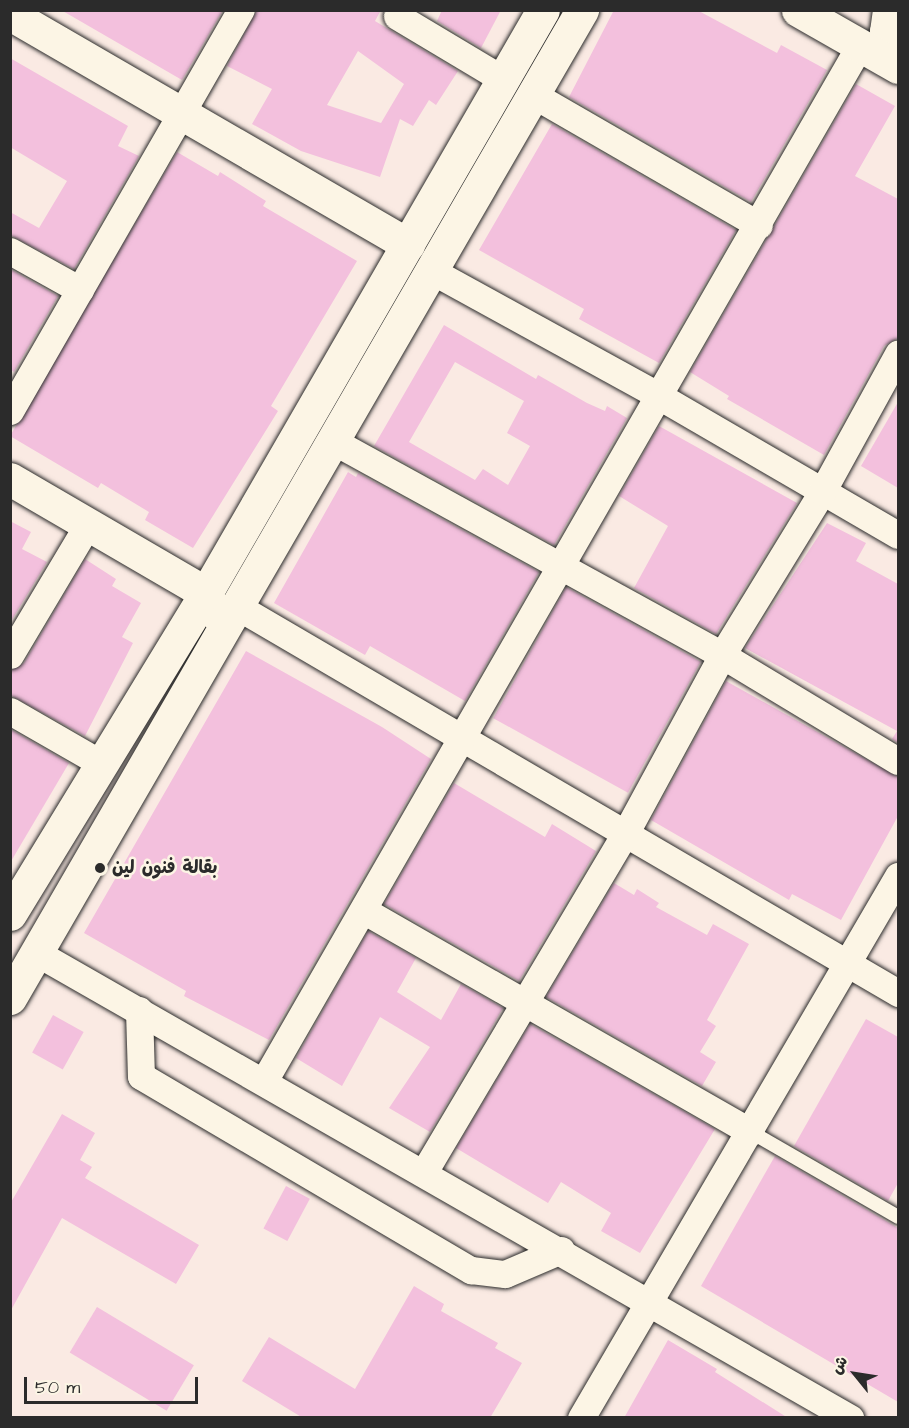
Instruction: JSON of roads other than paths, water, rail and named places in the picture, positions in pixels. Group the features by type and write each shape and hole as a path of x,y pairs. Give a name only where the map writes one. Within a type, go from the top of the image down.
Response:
{"street":[{"path":"10,411 241,10"},
{"path":"10,998 432,271 518,87 543,10"},
{"path":"10,914 206,593 408,245 518,87 582,10"},
{"path":"798,10 893,64"},
{"path":"886,10 884,31 893,64"},
{"path":"397,16 759,225"},
{"path":"15,18 408,245"},
{"path":"264,1081 759,225 860,45"},
{"path":"10,251 80,290"},
{"path":"432,271 659,396 898,535"},
{"path":"424,1172 625,834 722,655 822,492 898,354"},
{"path":"333,441 722,655 898,761"},
{"path":"10,479 206,593 217,620 200,672"},
{"path":"10,655 88,524"},
{"path":"238,607 898,993"},
{"path":"10,711 102,765"},
{"path":"581,1418 751,1132 898,876"},
{"path":"363,909 751,1132"},
{"path":"37,953 650,1300 850,1418"},
{"path":"139,1010 141,1076 471,1270 505,1274 561,1250"}],"lane":[{"path":"751,1132 898,1217"}],"place":[{"name":"بقالة فنون لين","path":"100,868"}]}
